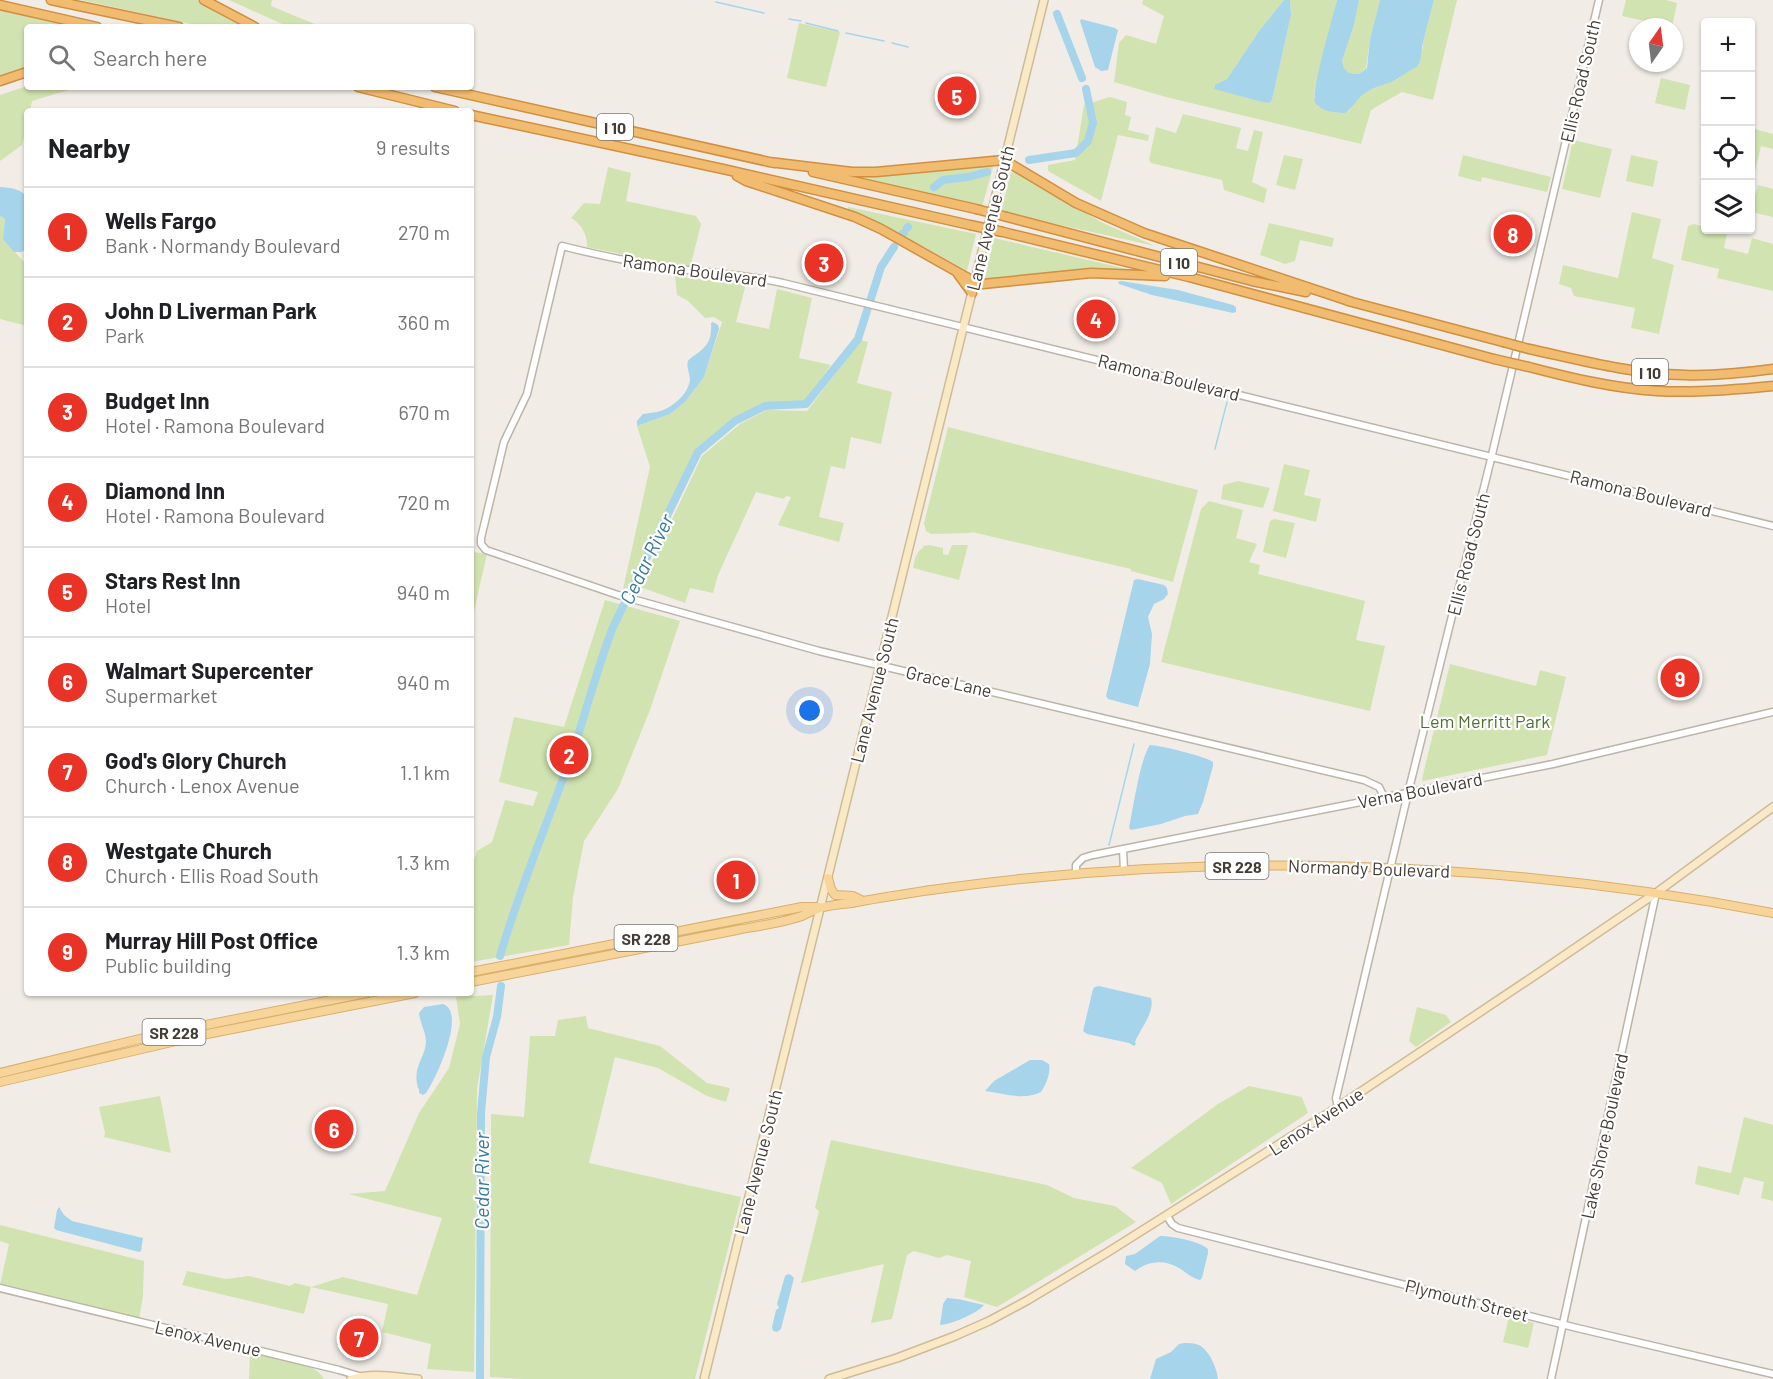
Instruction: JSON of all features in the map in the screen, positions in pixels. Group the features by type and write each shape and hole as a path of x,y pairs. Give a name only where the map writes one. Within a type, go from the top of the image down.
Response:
{"highway":[{"path":"51,0 165,24"},
{"path":"204,0 249,24"},
{"path":"0,5 84,24"},
{"path":"0,81 24,73"},
{"path":"370,90 443,108"},
{"name":"I 10","path":"448,90 976,209 1252,281 1352,302 1529,349 1614,367 1684,375 1773,369"},
{"name":"I 10","path":"474,116 1003,232 1189,277 1585,381 1656,391 1706,391 1773,386"},
{"path":"769,162 852,172 876,172 1004,160 1076,203 1135,229 1352,302"},
{"path":"723,169 746,181 855,217 881,229 975,282 988,284 1107,272 1189,277"},
{"path":"956,271 972,293"}],"main road":[{"name":"Lane Avenue South","path":"704,1379 1044,0"},
{"name":"Lenox Avenue","path":"829,1379 897,1358 989,1321 1108,1252 1338,1107 1656,893 1773,807"},
{"name":"Normandy Boulevard","path":"474,981 756,926 800,916 821,908 862,901 1001,881 1175,868 1271,866 1391,868 1485,873 1656,893 1773,913"},
{"path":"828,878 835,895 853,897 862,901"},
{"name":"Normandy Boulevard","path":"474,971 802,907 821,908"},
{"path":"532,970 537,964 565,957 568,953"},
{"name":"SR 228","path":"0,1073 154,1035 351,996"},
{"name":"SR 228","path":"0,1082 202,1035 401,996"},
{"name":"Lenox Avenue","path":"355,1378 418,1379"}],"street":[{"name":"Ellis Road South","path":"1338,1107 1336,1098 1599,0"},
{"name":"Ramona Boulevard","path":"481,544 504,442 522,407 531,379 562,246 639,263 761,278 1773,526"},
{"name":"Grace Lane","path":"481,544 490,552 618,595 880,666 1364,780 1379,787 1384,797"},
{"name":"Verna Boulevard","path":"1076,874 1076,865 1083,858 1093,855 1572,759 1773,711"},
{"path":"1123,849 1124,871"},
{"name":"Lake Shore Boulevard","path":"1551,1379 1656,893"},
{"name":"Plymouth Street","path":"1167,1216 1178,1228 1773,1374"},
{"name":"Lenox Avenue","path":"0,1288 339,1370 355,1378"}],"green space":[{"path":"81,0 198,0 242,24 191,24"},
{"path":"229,0 272,0 271,6 315,24 282,24"},
{"path":"1143,0 1284,0 1259,31 1227,79 1214,87 1258,101 1272,100 1291,15 1290,0 1337,0 1314,97 1318,107 1339,113 1349,111 1357,99 1367,91 1398,79 1407,71 1423,48 1434,0 1457,0 1433,100 1402,92 1371,110 1361,144 1166,97 1114,82 1119,43 1126,35 1156,44 1164,16 1142,4"},
{"path":"1359,0 1380,0 1370,39 1366,68 1359,74 1349,73 1342,61 1354,25"},
{"path":"1626,0 1666,0 1677,3 1674,18 1622,16"},
{"path":"0,10 61,24 24,24 24,69 0,78"},
{"path":"799,23 840,32 826,87 787,78"},
{"path":"1661,78 1690,85 1685,110 1655,103"},
{"path":"24,87 24,90 68,90 32,101 31,108 24,108 22,145 0,161 0,95"},
{"path":"1110,97 1127,102 1125,115 1131,117 1128,130 1149,135 1148,141 1118,135 1101,201 1048,171 1048,165 1075,160 1084,105"},
{"path":"1183,114 1241,128 1236,148 1248,151 1254,130 1263,132 1252,182 1267,189 1264,203 1224,190 1222,180 1151,163 1149,160 1156,127 1176,133"},
{"path":"1755,129 1773,134 1773,149 1761,146 1755,172"},
{"path":"1573,140 1612,149 1600,198 1562,189"},
{"path":"1284,155 1303,159 1295,190 1276,185"},
{"path":"1463,155 1551,177 1547,192 1482,177 1481,182 1458,176"},
{"path":"1631,155 1658,161 1653,187 1626,181"},
{"path":"986,165 993,167 982,207 844,174"},
{"path":"608,167 631,173 626,201 696,216 701,224 690,268 587,247 583,230 571,218 584,203 600,204"},
{"path":"1011,172 1103,223 1155,246 1001,212"},
{"path":"1758,185 1773,189 1773,217 1755,213"},
{"path":"848,207 976,234 967,271 923,246 907,242 848,211"},
{"path":"1632,212 1661,219 1652,258 1674,265 1659,334 1631,328 1635,308 1574,296 1571,288 1559,284 1563,265 1618,278"},
{"path":"0,216 5,219 3,239 24,262 24,325 0,319"},
{"path":"1269,223 1334,238 1332,247 1300,240 1295,261 1285,264 1260,255"},
{"path":"1694,224 1701,226 1701,234 1727,234 1724,248 1748,254 1752,238 1773,244 1773,291 1717,278 1719,269 1681,260 1688,226"},
{"path":"994,238 1135,272 991,280 985,278"},
{"path":"675,276 746,284 736,322 769,329 777,289 812,298 799,358 831,365 805,401 764,403 734,419 695,451 629,587 623,589 650,467 637,426 670,414 685,402 704,377 722,322 714,317 705,318 688,301 677,295"},
{"path":"861,340 868,342 857,383 892,392 881,444 851,437 845,469 831,466 819,517 844,523 839,542 778,525 791,497 786,496 784,499 756,492 718,575 713,593 690,588 685,603 640,587 702,456 740,424 767,410 807,411"},
{"path":"948,427 1198,490 1173,582 1131,571 1131,569 972,532 931,534 926,531 924,523"},
{"path":"1284,464 1310,470 1304,495 1321,499 1316,522 1273,511"},
{"path":"1238,481 1270,488 1263,508 1221,499 1223,485"},
{"path":"1209,501 1243,510 1236,538 1257,544 1249,562 1260,565 1258,574 1365,601 1356,640 1385,646 1370,711 1161,662 1201,509"},
{"path":"1274,519 1295,523 1286,558 1263,552 1270,521"},
{"path":"952,545 968,545 959,580 913,568 918,552 923,546 943,548 943,554 948,555"},
{"path":"474,552 487,554 474,611"},
{"path":"605,600 680,621 650,710 618,789 584,841 573,897 569,945 474,961 474,860 477,851 492,842 505,800 533,806 538,792 499,782 514,717 564,727"},
{"name":"Lem Merritt Park","path":"1450,664 1536,686 1540,670 1566,677 1547,755 1423,781"},
{"path":"493,995 477,1089 474,1372 427,1369 431,1344 382,1332 388,1304 311,1287 343,1277 417,1295 442,1218 348,1194 385,1191 419,1113 449,1068 460,1024 456,997"},
{"path":"1417,1007 1446,1015 1451,1022 1416,1047 1409,1041"},
{"path":"586,1016 588,1028 660,1046 707,1083 730,1088 726,1102 707,1096 658,1068 615,1057 589,1163 741,1197 695,1379 490,1377 491,1114 524,1117 530,1036 555,1036 558,1020"},
{"path":"1249,1086 1302,1097 1308,1113 1171,1204 1162,1183 1131,1168 1218,1104"},
{"path":"160,1096 171,1153 104,1137 99,1107"},
{"path":"1744,1117 1773,1125 1773,1201 1761,1198 1764,1182 1744,1177 1739,1195 1695,1184 1698,1166 1731,1173"},
{"path":"831,1140 1047,1185 1074,1198 1115,1206 1136,1222 997,1307 964,1297 971,1261 947,1255 939,1258 914,1251 907,1255 892,1319 871,1323 884,1264 801,1283 819,1211 815,1208"},
{"path":"0,1225 144,1261 143,1296 139,1319 0,1285 9,1244 0,1241"},
{"path":"187,1271 226,1279 249,1276 290,1286 295,1283 311,1287 304,1314 182,1285"},
{"path":"1509,1316 1534,1323 1528,1348 1503,1342"},
{"path":"250,1352 302,1363 311,1367 324,1379 249,1379"}],"water":[{"path":"1284,0 1290,0 1291,15 1272,100 1269,103 1258,101 1214,89 1215,85 1227,79 1259,31"},
{"path":"1337,0 1359,0 1354,25 1342,61 1349,73 1359,74 1367,68 1370,39 1380,0 1434,0 1417,67 1365,93 1345,113 1320,108 1315,102 1319,69"},
{"path":"1081,19 1118,30 1108,70 1101,71 1095,67"},
{"path":"0,187 19,190 24,194 24,251 22,252 14,252 3,239 5,219 0,216"},
{"path":"1118,282 1178,290 1233,305 1236,307 1236,312 1152,295 1119,284"},
{"path":"713,322 718,325 719,329 704,377 685,402 670,414 637,426 637,421 643,414 657,412 673,405 686,391 690,380 688,361 706,345"},
{"path":"1134,580 1164,585 1168,594 1154,604 1148,617 1152,634 1150,664 1138,707 1108,699 1106,696"},
{"path":"1150,745 1202,757 1213,762 1213,766 1198,814 1131,830 1129,828 1137,785"},
{"path":"1099,986 1151,998 1149,1015 1134,1046 1083,1031 1093,989"},
{"path":"443,1004 450,1010 451,1032 442,1061 423,1095 419,1093 417,1074 426,1042 419,1013 424,1007"},
{"path":"1030,1060 1042,1060 1049,1064 1048,1079 1041,1092 1027,1096 1013,1096 985,1091 994,1081"},
{"path":"59,1207 72,1221 143,1238 141,1251 56,1230 54,1228"},
{"path":"1160,1236 1185,1240 1208,1249 1200,1280 1168,1263 1151,1263 1135,1271 1125,1264 1126,1256 1135,1254"},
{"path":"788,1274 794,1278 781,1329 777,1332 773,1331 772,1327 776,1310 779,1308 777,1304 785,1276"},
{"path":"947,1298 984,1305 964,1318 940,1325 943,1304"},
{"path":"1184,1343 1193,1343 1203,1347 1214,1365 1218,1379 1150,1379 1156,1359"}],"waterway":[{"path":"716,2 764,13"},
{"name":"Cedar River","path":"1057,14 1082,78"},
{"path":"789,19 801,21"},
{"path":"806,23 838,31"},
{"path":"846,33 884,41"},
{"path":"892,43 908,47"},
{"name":"Cedar River","path":"1029,160 1076,153 1088,141 1093,123 1086,89"},
{"name":"Cedar River","path":"934,187 943,180 987,172"},
{"name":"Cedar River","path":"500,956 524,883 569,762 613,627 698,452 735,421 765,406 806,404 858,339 881,267 894,247"},
{"path":"1215,449 1227,402"},
{"path":"1109,845 1134,744"},
{"name":"Cedar River","path":"480,1379 481,1113 486,1057 497,1017 501,986"}],"place":[{"name":"Stars Rest Inn","path":"957,96"},
{"name":"Westgate Church","path":"1513,234"},
{"name":"Budget Inn","path":"824,263"},
{"name":"Diamond Inn","path":"1096,319"},
{"name":"Murray Hill Post Office","path":"1680,678"},
{"name":"John D Liverman Park","path":"569,755"},
{"name":"Wells Fargo","path":"736,880"},
{"name":"Walmart Supercenter","path":"334,1129"},
{"name":"God's Glory Church","path":"359,1338"}]}
